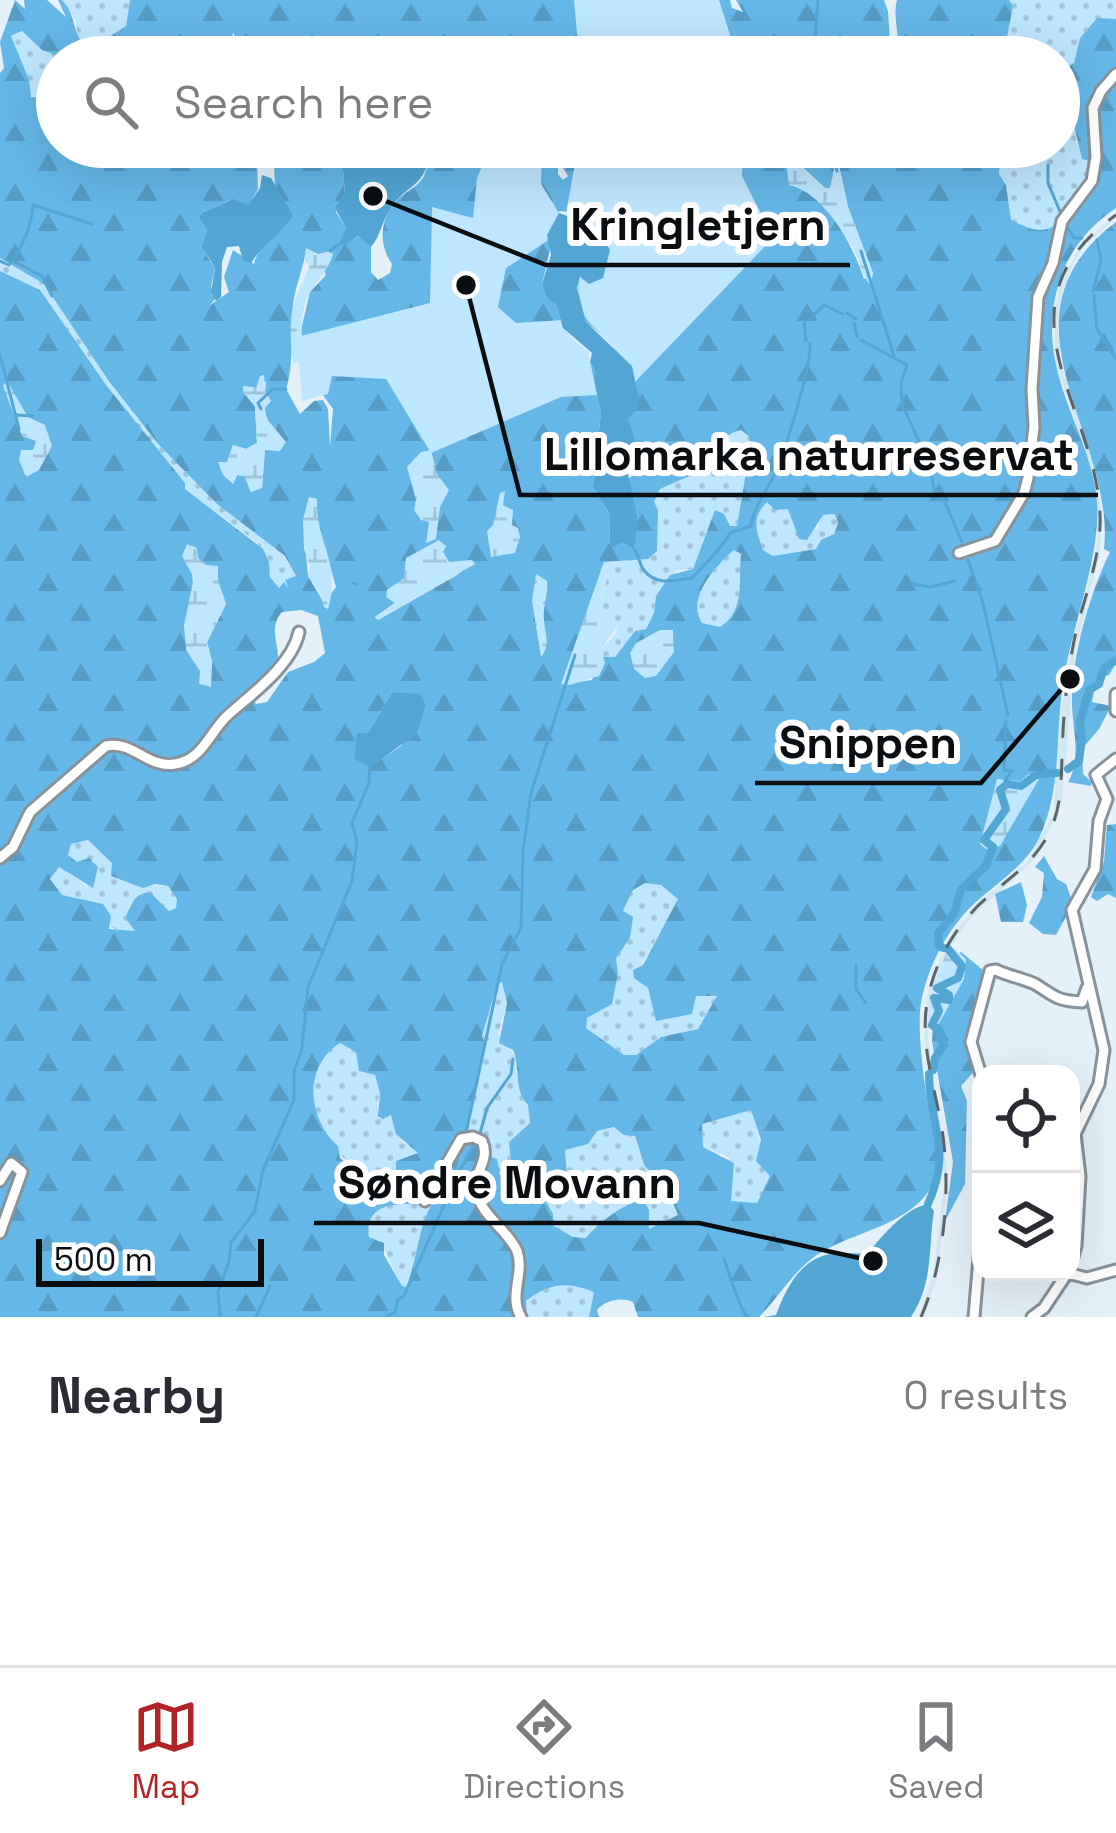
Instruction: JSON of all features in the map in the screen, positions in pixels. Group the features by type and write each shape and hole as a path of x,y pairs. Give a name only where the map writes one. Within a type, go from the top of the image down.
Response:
{"street":[{"path":"959,553 995,542 1026,488 1034,427 1031,394 1038,297 1053,263 1062,221 1093,181 1094,108 1116,74"},
{"path":"0,858 13,847 30,812 106,746 124,746 167,765 186,762 197,754 223,721 262,687 292,650 299,632"},
{"path":"1116,694 1116,711"},
{"path":"1080,1190 1076,1134 1098,1088 1104,1042 1072,910 1098,859 1099,820 1107,799 1096,776 1116,759"},
{"path":"978,1065 971,1042 990,971 1033,983 1048,997 1079,1003 1086,998 1089,977"},
{"path":"425,1201 461,1139 473,1136 482,1141 486,1154 477,1181 478,1195 490,1220 519,1256 514,1302 521,1317"},
{"path":"0,1181 11,1163 22,1172 0,1233"},
{"path":"1080,1276 1116,1270"},
{"path":"974,1317 977,1281"},
{"path":"1033,1317 1061,1281"},
{"path":"1049,1301 1054,1317"}],"shaded area":[{"path":"343,168 425,168 396,201 371,247 358,236 344,246 339,244 346,228 335,208 345,193"},
{"path":"262,175 271,178 293,215 251,263 243,261 239,246 227,247 221,297 216,301 211,292 215,268 202,247 207,230 199,218 233,199 248,205 260,188"},
{"path":"1116,212 1116,218 1086,244 1072,266 1057,323 1061,363 1095,469 1103,521 1099,557 1075,651 1062,803 1037,857 967,922 934,985 928,1038 948,1178 937,1277 924,1317 918,1317 933,1276 945,1178 924,1038 926,1000 934,971 956,930 979,902 1027,862 1054,813 1067,668 1099,521 1092,471 1056,364 1054,313 1060,284 1077,251"},
{"path":"559,213 570,217 578,241 585,239 586,229 597,230 610,250 603,278 589,284 580,276 577,288 586,322 632,366 639,400 628,418 640,457 628,474 638,520 634,549 623,542 610,544 609,513 593,487 601,412 592,353 563,328 556,304 548,299 542,284 551,255 547,235"},
{"path":"392,692 420,694 426,705 417,733 370,768 354,758 357,733 368,733"},
{"path":"928,1204 934,1211 929,1264 911,1317 764,1317 776,1315 790,1284 805,1266 825,1255 868,1253 902,1217"}],"green space":[{"path":"15,0 25,9 24,0 47,0 66,17 58,0 62,0 79,36 36,36 36,44 22,31 11,36 31,97 36,97 36,168 257,168 258,189 248,206 230,200 199,218 207,230 206,254 215,268 211,286 215,299 210,305 229,292 224,277 233,250 254,264 292,215 275,190 274,168 343,168 345,193 336,212 346,228 344,240 359,236 371,247 371,272 378,280 390,273 392,264 384,246 386,218 422,179 426,168 558,168 563,180 568,176 563,168 796,168 789,185 826,209 853,251 864,279 873,273 848,207 840,168 999,168 1011,220 1040,230 1067,215 1093,162 1082,159 1080,151 1080,38 1097,18 1116,19 1116,208 1073,252 1058,286 1052,320 1060,382 1090,465 1097,524 1063,684 1047,818 1028,855 957,922 924,989 922,1066 940,1155 935,1181 924,1197 896,1219 814,1257 759,1317 638,1317 633,1302 618,1300 597,1310 599,1317 589,1317 594,1292 566,1285 542,1290 526,1301 527,1317 0,1317 0,271 40,290 185,489 263,549 270,577 279,588 284,582 289,589 285,580 296,576 285,556 217,504 159,445 108,380 44,284 0,258 0,73 4,68 0,42","holes":["559,211 570,212 578,241 585,239 590,284 587,278 578,277 579,301 586,322 615,346 630,430 640,453 636,473 628,479 638,520 635,534 623,542 610,544 609,513 593,487 601,412 596,371 563,328 556,304 542,284","306,249 318,254 326,275 310,292 300,334 307,373 333,409 330,447 328,409 323,400 314,401 300,414 286,389 293,305","266,381 265,392 271,401 264,408 280,451 265,449 262,487 251,492 245,476 237,475 233,484 223,464 233,445 246,449 257,443 255,406 243,392 244,386 256,388","741,430 751,443 737,526 730,526 724,514 715,510 693,569 670,575 656,596 646,629 635,631 615,657 601,657 592,680 562,684 604,562 648,559 657,551 654,502 660,489 703,470 726,437","309,498 317,499 316,517 336,587 324,603 308,576 303,521","767,502 775,510 788,509 799,539 807,540 823,515 835,514 838,523 834,534 821,540 816,549 773,556 763,550 757,530","734,550 741,554 734,612 720,627 702,623 700,593","443,552 449,562 469,563 457,575 378,620 375,617 396,602 404,578","198,558 218,581 226,604 207,642 212,662 210,687 186,638 193,579 189,564","301,610 318,616 325,653 288,672 267,702 256,704 250,695 278,660 275,636 282,612","392,692 419,695 426,705 420,722 401,746 370,767 368,733","88,840 112,863 111,876 143,888 168,886 177,899 176,908 169,911 150,892 144,893 134,900 125,918 135,931 109,929 111,916 103,904 62,895 50,879 59,867 93,888 98,867 89,858 77,862 68,855 71,844","645,883 661,885 678,899 643,965 633,970 634,978 648,988 656,1021 692,1014 696,996 717,996 698,1029 661,1037 636,1055 624,1055 586,1028 587,1018 612,1004 616,958 630,938 633,917 623,911 633,890","502,982 507,1003 499,1043 513,1050 530,1123 509,1142 512,1172 508,1178 500,1175 490,1143 467,1133 485,1043 482,1036 497,984","340,1043 356,1052 359,1071 375,1075 380,1093 378,1116 391,1115 396,1134 418,1153 396,1161 396,1170 388,1177 351,1167 340,1158 338,1146 320,1122 315,1079 328,1053","751,1110 761,1140 756,1161 770,1176 757,1203 731,1201 734,1163 703,1147 702,1124","614,1127 635,1136 644,1165 668,1191 678,1215 649,1229 649,1210 643,1199 612,1215 586,1238 573,1237 554,1226 545,1200 565,1193 568,1187 565,1150 588,1144 597,1131","428,1199 431,1206 406,1287 384,1255 384,1243 369,1237 369,1226 384,1207 422,1205"]},
{"path":"62,0 130,0 126,26 110,36 78,36 75,19"},
{"path":"130,0 730,0 732,8 743,12 736,0 884,0 890,36 235,36 233,32 233,36 110,36 126,26"},
{"path":"574,0 719,0 730,36 577,36"},
{"path":"897,0 1009,0 1013,6 1007,36 897,36"},
{"path":"1009,0 1116,0 1116,19 1096,19 1080,38 1007,36 1013,6"},
{"path":"22,31 36,40 36,97 29,94 10,37"},
{"path":"1080,148 1093,162 1068,215 1040,230 1011,220 1006,185 999,168 1080,168"},
{"path":"481,168 541,168 541,184 559,213 547,241 506,268 498,307 516,323 563,320 567,334 588,351 597,395 561,397 431,453 386,379 332,376 328,394 302,401 297,337 430,303 432,207 473,218"},
{"path":"574,168 743,168 742,176 773,238 634,383 617,351 581,308 578,276 590,284 596,232 587,229 579,240 566,213"},
{"path":"787,168 802,168 825,188 830,188 834,170 840,168 848,207 873,274 870,285 834,219 808,194 789,185"},
{"path":"803,168 834,168 830,188"},
{"path":"1116,222 1116,663 1109,675 1097,678 1092,702 1111,706 1082,749 1083,774 1091,786 1068,782 1076,752 1073,681 1084,623 1110,552 1104,549 1103,506 1066,379 1059,338 1062,298 1079,259"},
{"path":"306,248 333,255 305,304 305,362 293,363 292,316 310,265 305,262"},
{"path":"0,258 44,284 108,380 159,445 217,504 285,556 296,576 287,580 289,590 284,582 279,588 275,583 255,541 184,489 49,309 40,290 0,271"},
{"path":"264,375 271,401 265,408 266,418 286,442 280,451 265,450 262,488 251,492 244,476 237,475 233,484 218,462 227,462 233,445 246,449 257,444 255,406 243,386 256,388"},
{"path":"7,381 28,417 45,425 52,446 39,470 26,477 19,460 21,450 33,450 36,441 22,436 3,386"},
{"path":"741,430 751,443 737,526 730,526 715,510 693,569 677,570 656,596 646,629 635,631 615,657 601,657 601,649 616,634 618,624 599,614 607,576 604,562 648,559 654,502 660,489 703,470 722,441"},
{"path":"431,450 437,474 449,490 440,507 436,539 426,543 429,522 414,510 407,467 421,452"},
{"path":"505,491 503,505 513,510 512,525 520,537 515,553 491,557 487,531 493,525 500,493"},
{"path":"309,497 317,499 330,565 328,609 308,576 303,520"},
{"path":"767,501 788,509 798,527 817,529 822,515 835,514 834,534 821,540 816,549 773,556 763,550 757,530 758,513"},
{"path":"439,540 446,546 443,552 448,562 472,560 475,564 378,620 375,617 395,603 386,597 387,590 404,578 406,558"},
{"path":"187,544 197,548 198,558 206,565 218,566 226,604 207,642 211,687 199,684 200,671 186,650 184,625 194,578 182,556"},
{"path":"734,550 741,554 734,612 720,627 702,624 700,594"},
{"path":"604,562 608,566 599,613 619,624 601,649 605,663 599,676 561,684"},
{"path":"536,574 547,581 547,641 541,657 532,601"},
{"path":"660,630 673,630 674,652 656,676 645,678 634,669 630,653 636,643"},
{"path":"1029,774 1039,779 1000,846 986,849 980,844 997,779 1020,781"},
{"path":"1116,824 1116,898 1108,894 1097,901 1091,897 1104,861 1107,825"},
{"path":"88,840 112,863 112,876 139,885 168,886 177,899 176,908 169,911 155,896 131,902 125,918 135,931 125,931 107,926 69,896 62,896 50,879 59,866 88,887 77,862 68,855 71,843"},
{"path":"1044,856 1057,879 1066,884 1073,904 1056,935 1043,934 1029,923 1042,897 1044,873 1035,867"},
{"path":"1021,882 1027,905 1023,922 1001,922 995,894"},
{"path":"645,883 661,885 679,899 634,978 648,988 656,1020 696,996 718,995 698,1029 661,1037 636,1055 624,1055 585,1028 618,973 616,958 630,938 623,912 633,890"},
{"path":"950,945 966,959 964,979 938,1025 928,1022 933,986"},
{"path":"961,952 983,970 973,1028 978,1065 972,1065 972,1074 961,1086 967,1101 965,1184 945,1221 953,1162 932,1041 950,960"},
{"path":"502,982 507,1003 498,1034 518,1060 518,1084 530,1124 509,1142 512,1173 508,1178 496,1168 490,1143 467,1133 482,1036 497,983"},
{"path":"340,1043 356,1052 359,1071 375,1075 380,1093 377,1105 391,1115 403,1143 412,1145 421,1157 388,1177 366,1173 347,1161 320,1123 315,1079 323,1059"},
{"path":"751,1110 770,1176 757,1203 731,1201 729,1157 703,1147 702,1124"},
{"path":"614,1127 634,1136 644,1165 668,1191 679,1215 649,1230 607,1224 586,1238 573,1237 554,1226 545,1199 568,1188 565,1149"},
{"path":"428,1199 432,1206 410,1277 402,1287 380,1240 369,1238 369,1226 386,1206"},
{"path":"547,1284 573,1284 594,1292 589,1317 527,1317 526,1302"}],"waterway":[{"path":"815,36 818,0"},
{"path":"1048,168 1048,183 1061,214"},
{"path":"0,261 9,265 18,251 33,205 92,224"},
{"path":"1065,223 1074,238 1082,238"},
{"path":"1093,291 1101,260 1097,240"},
{"path":"330,251 339,244"},
{"path":"861,251 894,356"},
{"path":"15,262 42,276 52,296"},
{"path":"1094,295 1097,329 1116,359"},
{"path":"808,320 824,305 843,314"},
{"path":"847,313 856,319"},
{"path":"804,321 806,341"},
{"path":"854,323 857,337"},
{"path":"861,340 907,365 901,383 902,404 930,466 934,490 945,502 962,542"},
{"path":"634,549 648,575 666,581 692,578 730,533 751,526 791,429 810,343"},
{"path":"0,355 19,429"},
{"path":"261,409 258,403 273,389 286,389"},
{"path":"17,415 33,416"},
{"path":"968,560 983,603 1008,715"},
{"path":"910,583 930,587 955,581"},
{"path":"466,1133 502,964 521,928 523,852 531,793 575,655"},
{"path":"1068,769 1079,761 1080,721 1089,690 1116,660"},
{"path":"1006,721 1004,770 1012,771 1007,784"},
{"path":"220,1317 218,1292 231,1242 255,1211 263,1170 294,1100 308,987 352,881 357,842 352,823 369,783 370,768"},
{"path":"944,948 939,946 938,933 954,914 961,890 986,866 993,847 984,840 1006,809 1000,790 1007,784 1021,786 1036,775 1057,773"},
{"path":"944,999 949,1000 949,995 937,988 958,978 962,966 948,949"},
{"path":"856,965 856,989 866,1003"},
{"path":"933,1070 944,1045 932,1025 939,1011 934,998 944,999"},
{"path":"479,1137 487,1108 511,1074 513,1059"},
{"path":"928,1204 939,1168 929,1074"},
{"path":"451,1187 475,1143"},
{"path":"386,1317 404,1296 449,1194 460,1147"},
{"path":"724,1258 747,1317"},
{"path":"256,1317 270,1286"}],"railway":[{"path":"921,1317 936,1273 946,1200 942,1129 927,1051 927,1003 941,957 957,930 1035,854 1058,808 1070,663 1100,525 1096,484 1060,364 1054,325 1058,287 1078,251 1116,215"}],"place":[{"name":"Kringletjern","path":"373,196"},
{"name":"Lillomarka naturreservat","path":"466,285"},
{"name":"Snippen","path":"1070,679"},
{"name":"Søndre Movann","path":"873,1261"}]}
